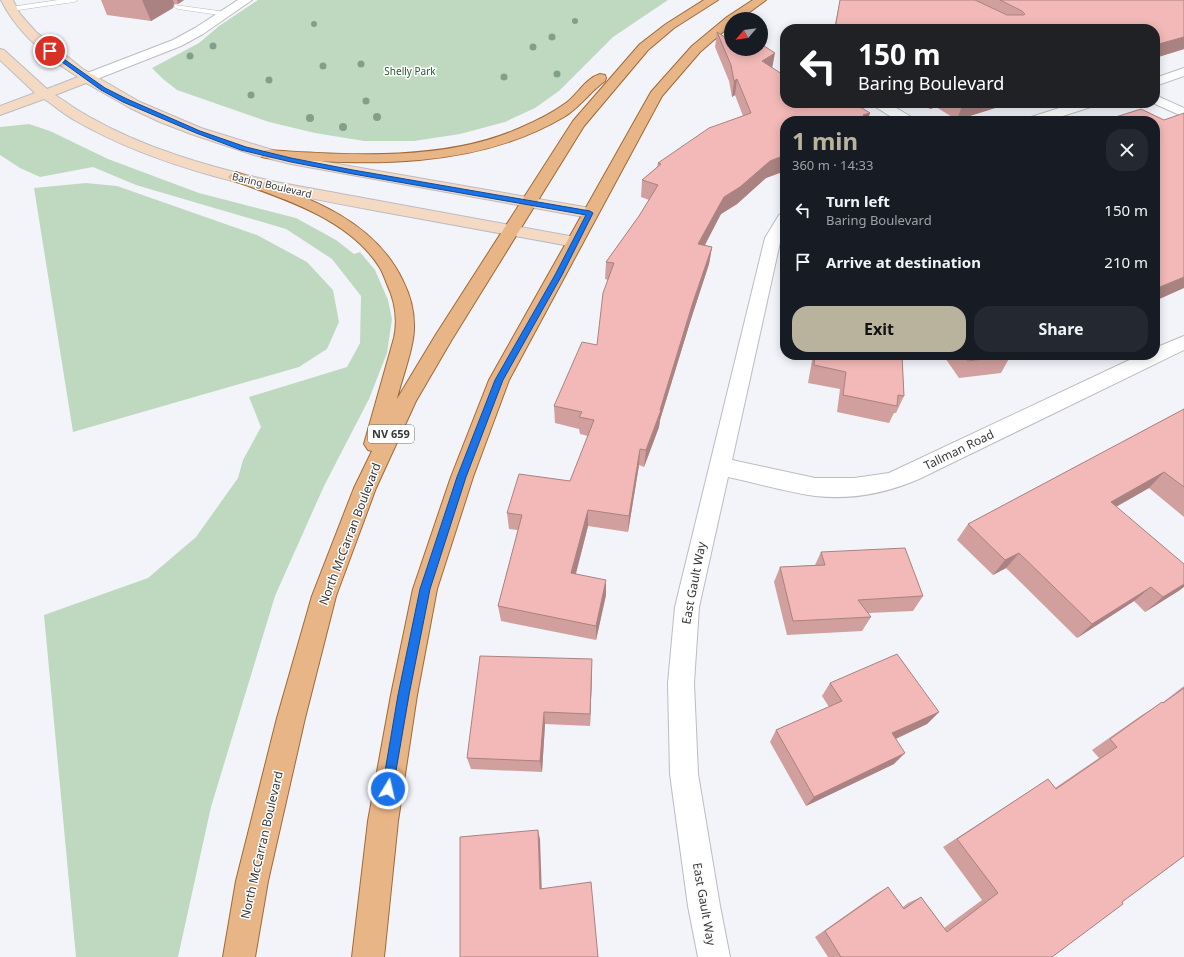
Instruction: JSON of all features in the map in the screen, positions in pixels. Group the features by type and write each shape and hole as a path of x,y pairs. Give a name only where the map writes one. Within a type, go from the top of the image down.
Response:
{"main road":[{"name":"North McCarran Boulevard","path":"239,957 252,881 291,718 324,596 365,488 406,400 578,124 644,47 670,26 712,0"},
{"path":"742,12 760,0"},
{"path":"9,5 39,42 103,89 157,115 244,148 353,172 590,213"},
{"path":"368,957 383,821 404,695 425,589 462,477 499,380 656,95 696,49 724,25"},
{"path":"267,154 328,158 410,156 463,149 501,140 530,129 558,114 576,102 597,80 644,47"},
{"name":"Baring Boulevard","path":"0,53 43,94 99,128 132,144 170,159 295,191 575,242"},
{"path":"0,111 87,78"},
{"path":"236,177 280,193 329,214 369,244 387,264 395,279 401,298 405,331 380,424 365,488"}],"street":[{"path":"87,78 177,43 226,14 246,0"},
{"path":"1160,80 1184,72"},
{"path":"1160,101 1184,113"},
{"path":"887,108 900,116"},
{"path":"1049,116 1073,108"},
{"name":"East Gault Way","path":"714,957 704,906 684,774 681,683 687,608 773,238 780,226"},
{"name":"Tallman Road","path":"1160,353 1184,342"},
{"name":"Tallman Road","path":"719,466 815,486 854,487 892,481 1146,360"}],"lane":[{"path":"9,5 74,0"},
{"path":"178,7 226,14"}],"green space":[{"name":"Shelly Park","path":"258,0 668,0 613,37 559,91 535,108 505,122 460,134 414,141 364,141 315,133 269,122 177,90 152,68 199,43 219,26"},
{"path":"29,124 50,131 108,159 199,193 296,218 336,240 354,254 360,252 375,270 388,300 392,319 387,353 369,399 324,486 275,596 211,807 178,957 76,957 44,615 148,578 196,537 238,478 243,460 261,427 249,397 347,367 360,343 361,296 332,259 286,229 136,185 93,167 40,177 20,168 0,155 0,127"},
{"path":"86,183 117,186 257,235 307,262 333,290 339,322 327,349 299,367 73,432 34,188"}],"building":[{"path":"840,0 975,0 1007,15 1023,15 1025,14 1022,11 1000,0 1184,0 1184,37 1160,44 1160,24 836,24"},
{"path":"717,32 724,36 724,48"},
{"path":"768,48 775,53 762,61 780,73 780,108 862,108 870,113 863,115 864,116 780,116 780,157 770,161 740,187 724,197 698,244 712,247 693,302 661,410 646,450 640,449 629,516 588,510 571,573 606,580 596,626 498,606 522,515 507,513 519,474 570,481 594,420 579,417 582,412 554,406 582,342 597,345 603,293 614,263 606,262 639,216 658,185 642,180 661,164 658,163 709,128 751,113 737,79 734,81 731,65 727,56 768,56"},
{"path":"1141,109 1156,116 1119,116"},
{"path":"1184,113 1184,277 1160,287 1160,118 1164,120"},
{"path":"814,360 902,360 904,396 898,395 897,406 843,395 846,372 814,365"},
{"path":"1184,409 1184,487 1164,472 1111,502 1184,564 1184,584 1163,597 1151,587 1092,624 1019,553 1005,560 968,524"},
{"path":"905,548 923,596 858,600 871,617 793,621 780,567 825,565 821,552"},
{"path":"897,654 939,712 892,733 905,753 814,797 776,730 842,701 830,683"},
{"path":"480,656 592,659 590,714 544,712 540,761 467,758"},
{"path":"1184,688 1184,856 1122,902 1123,904 1052,957 841,957 825,931 888,887 904,909 921,897 947,932 998,893 957,839 1048,779 1056,789 1117,747 1110,739"},
{"path":"538,830 540,889 591,882 598,957 460,957 460,837"}],"route":[{"path":"50,51 103,89 125,100 198,132 244,148 291,160 353,172 590,213 558,275 499,380 462,477 425,589 404,695 388,789"}]}
